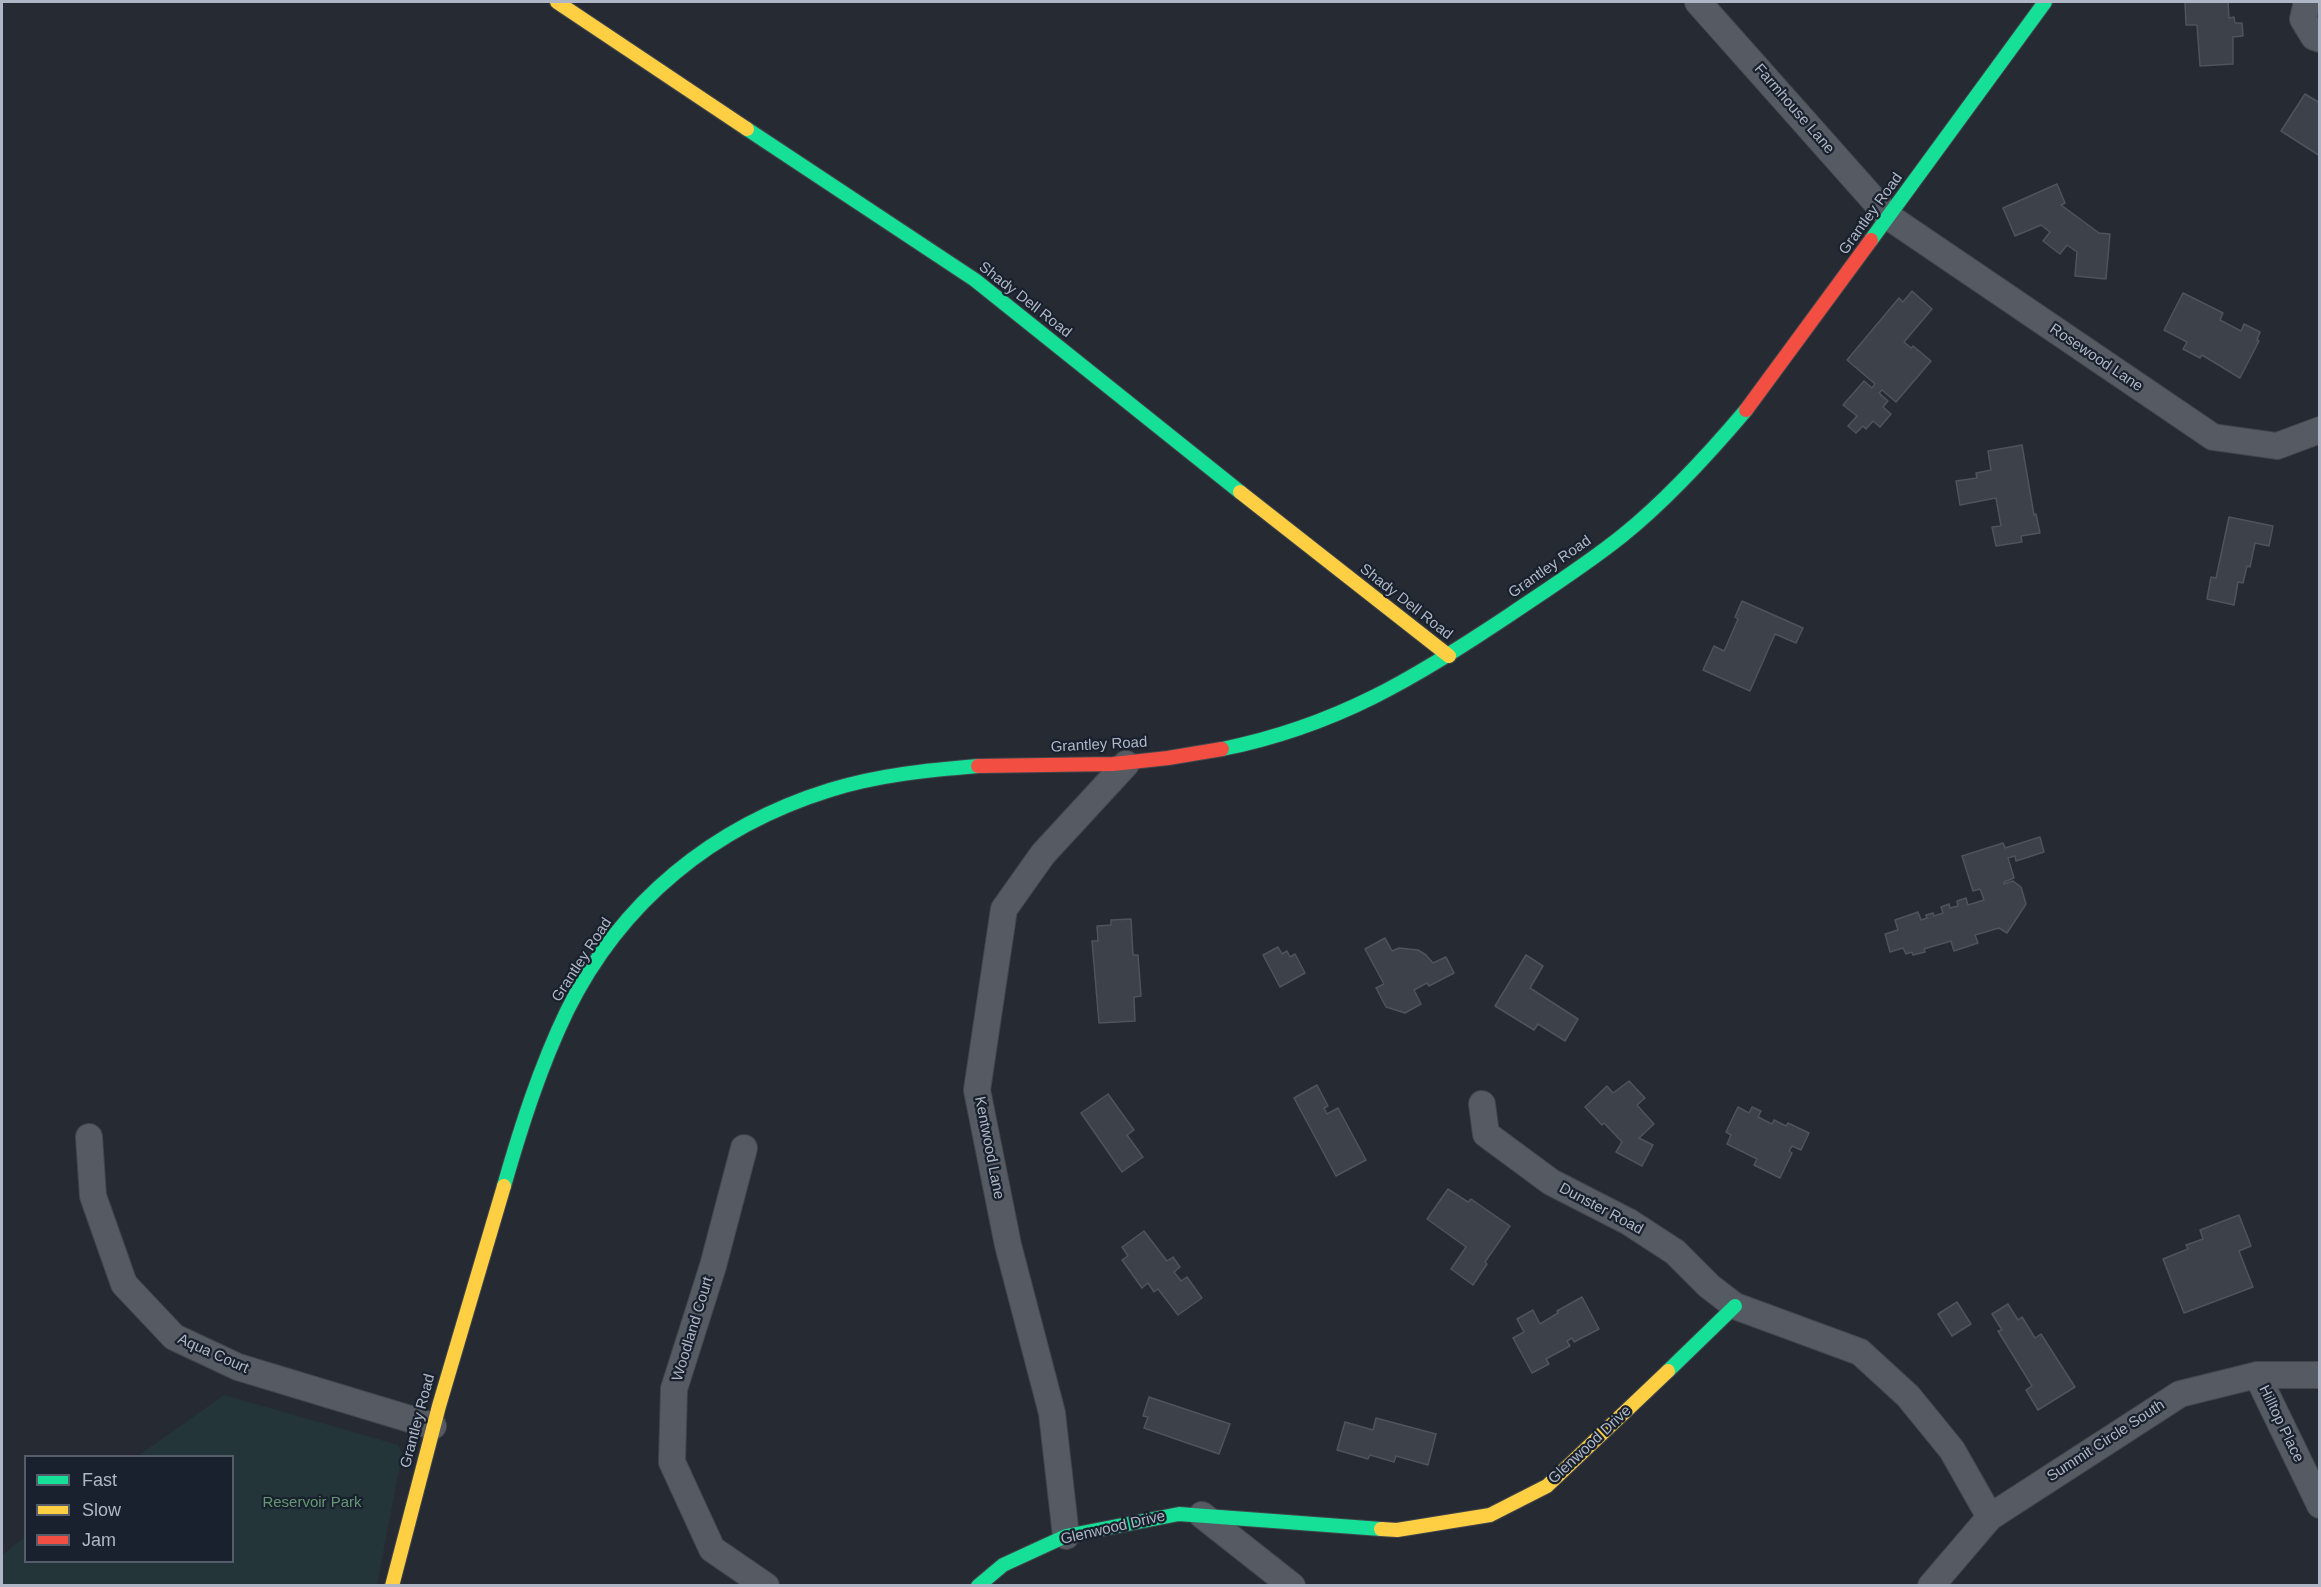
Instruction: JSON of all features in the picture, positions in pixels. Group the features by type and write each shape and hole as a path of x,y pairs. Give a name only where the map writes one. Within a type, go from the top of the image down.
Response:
{"street":[{"name":"Shady Dell Road","path":"557,2 975,280 1292,534 1449,656"},
{"name":"Farmhouse Lane","path":"1698,2 1889,217"},
{"name":"Grantley Road","path":"392,1586 433,1426 526,1113 548,1051 571,1004 609,943 656,890 680,868 723,837 762,814 796,799 846,785 908,773 997,765 1126,764 1234,746 1290,733 1356,708 1412,679 1449,656 1584,564 1636,525 1716,448 1755,399 2045,2"},
{"path":"2307,2 2303,19 2314,37 2319,39"},
{"name":"Rosewood Lane","path":"1889,217 2212,437 2277,446 2319,430"},
{"name":"Kentwood Lane","path":"1066,1536 1052,1413 1008,1245 977,1090 1004,909 1043,854 1126,764"},
{"name":"Dunster Road","path":"1482,1104 1486,1134 1551,1182 1629,1222 1675,1252 1709,1286 1736,1306"},
{"name":"Aqua Court","path":"88,1137 93,1196 124,1284 174,1337 238,1367 433,1426"},
{"name":"Woodland Court","path":"744,1148 713,1266 674,1389 672,1462 712,1549 766,1586"},
{"path":"1736,1306 1860,1352 1908,1396 1952,1450 1990,1517"},
{"name":"Glenwood Drive","path":"978,1586 1003,1565 1066,1536 1179,1514 1397,1530 1490,1515 1547,1486 1736,1306"},
{"name":"Summit Circle South","path":"1931,1586 1990,1517 2180,1394 2257,1376 2319,1375"},
{"name":"Hilltop Place","path":"2257,1376 2319,1505"},
{"path":"1202,1515 1292,1586"}],"green space":[{"name":"Reservoir Park","path":"224,1395 398,1445 402,1454 377,1585 2,1585 2,1555 24,1538 24,1563 234,1563 234,1455 139,1455"}],"building":[{"path":"2185,2 2228,2 2229,18 2234,17 2235,23 2242,23 2243,36 2233,37 2233,64 2200,66 2197,25 2186,25"},
{"path":"2305,94 2320,103 2320,156 2281,131"},
{"path":"2057,184 2065,203 2061,205 2099,233 2110,234 2106,279 2075,276 2077,252 2067,245 2060,254 2043,241 2050,232 2041,225 2015,236 2003,208"},
{"path":"1912,291 1932,309 1904,342 1911,348 1913,346 1931,361 1896,402 1882,390 1879,393 1888,401 1883,407 1891,414 1880,427 1873,421 1866,429 1863,426 1856,433 1848,426 1857,416 1843,405 1864,381 1872,388 1875,384 1847,360 1899,298 1903,302"},
{"path":"2183,293 2223,313 2220,320 2241,331 2244,324 2260,332 2257,340 2259,341 2240,378 2202,355 2200,358 2183,349 2187,342 2164,330"},
{"path":"2022,445 2034,515 2036,514 2040,533 2021,536 2022,542 1996,546 1992,527 2001,526 1996,498 1960,505 1956,481 1977,478 1976,473 1991,470 1988,451"},
{"path":"2229,517 2273,526 2269,546 2255,543 2250,567 2247,566 2243,583 2238,582 2234,605 2207,599 2211,577 2216,578"},
{"path":"1742,601 1803,628 1796,643 1775,634 1750,691 1703,670 1714,646 1724,651 1738,619 1735,617"},
{"path":"2040,837 2044,852 2016,861 2015,856 2008,858 2014,878 2004,884 2013,881 2021,887 2026,904 2007,933 1999,928 1975,935 1978,943 1954,951 1951,941 1924,949 1925,952 1913,955 1912,952 1906,954 1903,948 1890,952 1885,934 1898,930 1895,920 1918,912 1921,920 1927,918 1926,915 1933,913 1934,916 1943,913 1941,907 1949,904 1950,908 1958,906 1957,901 1966,898 1968,905 1984,900 1980,889 1973,891 1962,856 2003,843 2005,848"},
{"path":"1131,919 1133,955 1138,955 1141,996 1134,997 1135,1021 1099,1023 1092,941 1098,941 1097,926 1111,925 1111,920"},
{"path":"1385,938 1392,951 1399,948 1418,950 1433,963 1446,957 1454,973 1429,986 1427,983 1414,990 1421,1004 1405,1013 1386,1007 1376,988 1384,984 1365,949"},
{"path":"1278,947 1282,954 1287,951 1290,957 1295,954 1305,973 1280,987 1263,955"},
{"path":"1526,955 1543,966 1530,988 1578,1019 1565,1041 1538,1024 1534,1030 1495,1006"},
{"path":"1629,1081 1645,1098 1637,1105 1654,1124 1639,1138 1653,1145 1642,1166 1616,1152 1622,1142 1585,1107 1607,1086 1613,1093"},
{"path":"1317,1085 1328,1106 1324,1108 1327,1114 1338,1108 1366,1160 1336,1176 1294,1098"},
{"path":"1108,1094 1134,1130 1127,1135 1143,1157 1122,1172 1081,1113"},
{"path":"1738,1107 1749,1113 1752,1107 1761,1111 1758,1117 1772,1124 1774,1120 1786,1126 1788,1123 1809,1133 1801,1150 1792,1146 1789,1151 1792,1153 1780,1178 1754,1165 1757,1159 1727,1144 1731,1135 1726,1132"},
{"path":"1448,1189 1468,1202 1471,1199 1510,1226 1485,1262 1487,1264 1473,1285 1451,1269 1466,1247 1427,1219"},
{"path":"2239,1215 2251,1246 2239,1251 2253,1287 2184,1313 2163,1259 2188,1249 2186,1245 2203,1239 2200,1230"},
{"path":"1144,1231 1167,1261 1173,1257 1180,1267 1174,1272 1181,1281 1187,1277 1202,1298 1178,1315 1158,1289 1154,1292 1148,1283 1142,1288 1122,1260 1128,1256 1122,1247"},
{"path":"1582,1297 1599,1329 1574,1342 1572,1338 1567,1341 1570,1346 1546,1359 1549,1364 1532,1373 1513,1338 1524,1332 1517,1319 1533,1310 1540,1324"},
{"path":"1957,1302 1971,1324 1952,1336 1938,1314"},
{"path":"2008,1304 2018,1320 2022,1317 2035,1338 2041,1334 2075,1387 2038,1410 2026,1390 2032,1386 1998,1331 2002,1330 1992,1314"},
{"path":"1149,1397 1230,1424 1219,1454 1144,1428 1148,1417 1143,1416"},
{"path":"1376,1418 1436,1434 1428,1465 1396,1456 1394,1462 1370,1455 1368,1459 1337,1450 1345,1422 1373,1430"}],"traffic: fast":[{"path":"1871,240 2045,2"},
{"path":"747,129 975,280 1240,492"},
{"path":"1222,749 1263,739 1339,713 1374,697 1442,659 1581,566 1639,522 1687,476 1746,410"},
{"path":"504,1186 532,1097 567,1011 589,971 615,935 643,902 675,873 710,847 748,824 788,805 830,790 885,777 978,766"},
{"path":"1668,1371 1735,1306"},
{"path":"978,1586 1003,1565 1066,1536 1179,1514 1381,1529"}],"traffic: slow":[{"path":"557,2 747,129"},
{"path":"1240,492 1449,656"},
{"path":"392,1586 439,1406 504,1186"},
{"path":"1381,1529 1397,1530 1490,1515 1547,1486 1668,1371"}],"traffic: jam":[{"path":"1746,410 1871,240"},
{"path":"978,766 1113,764 1222,749"}]}
